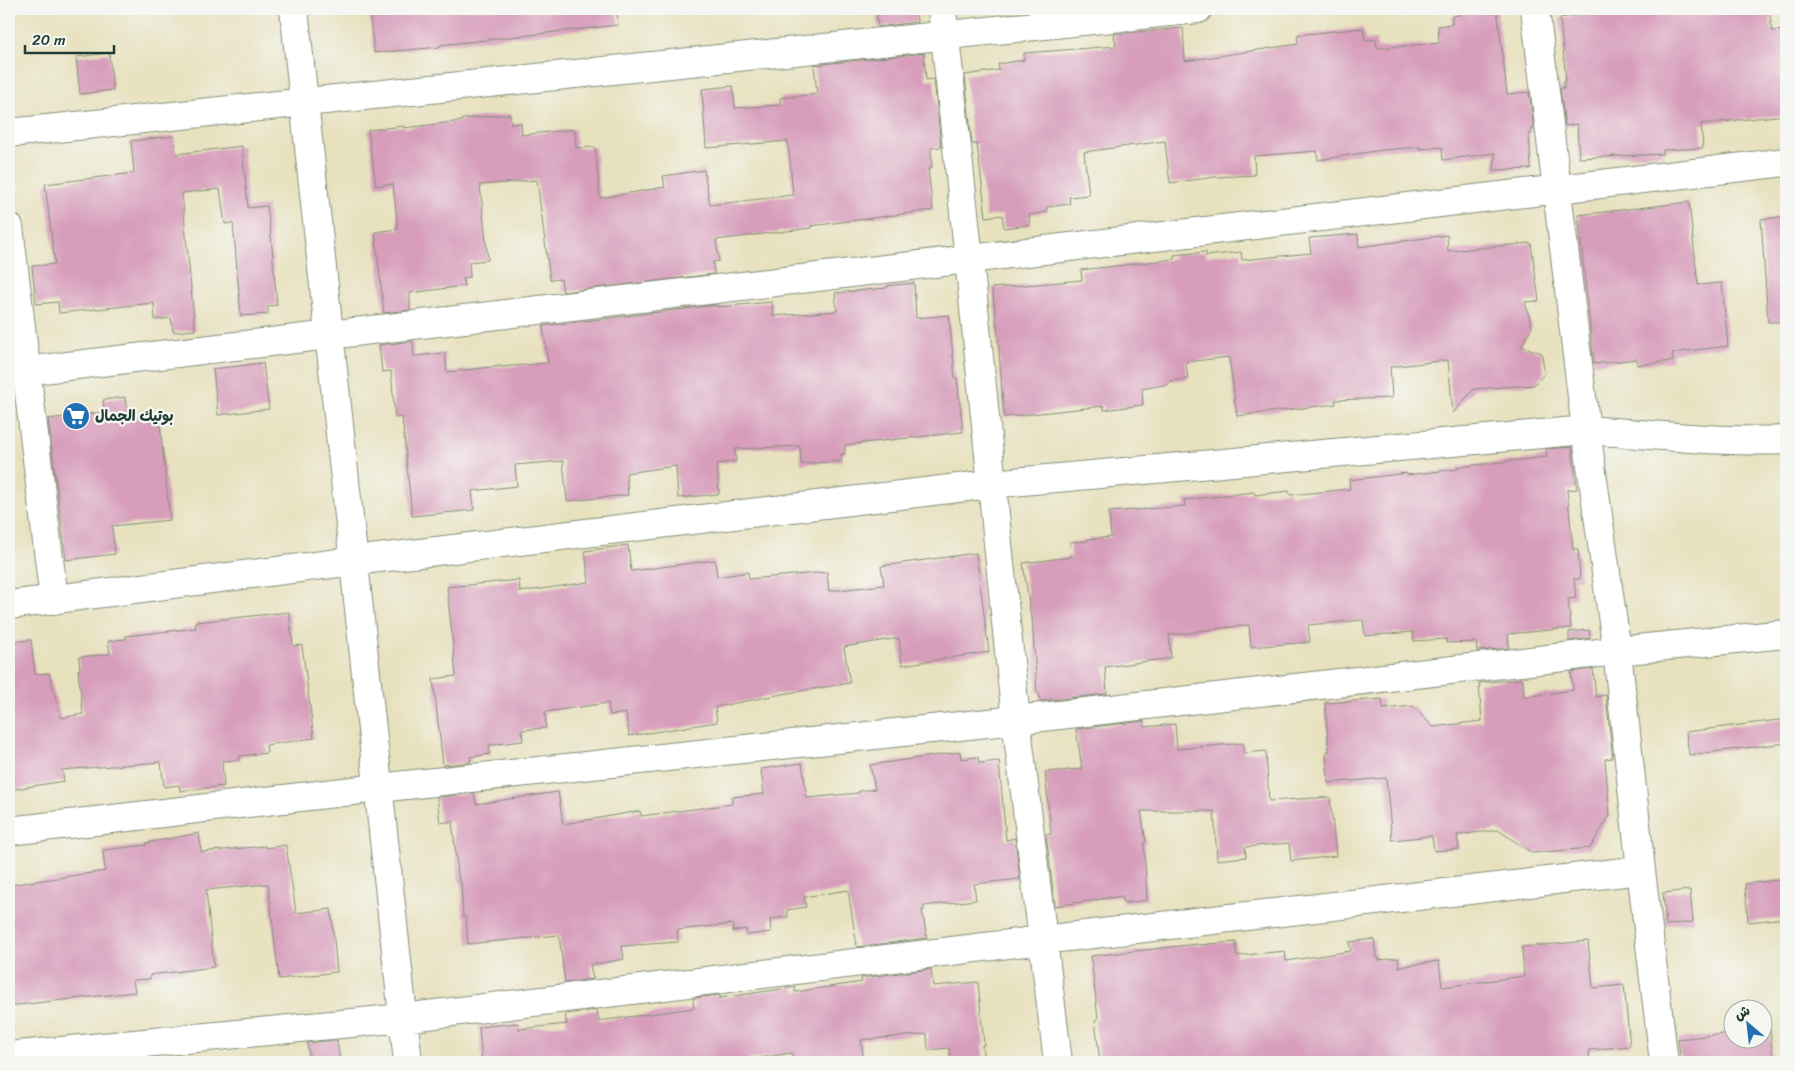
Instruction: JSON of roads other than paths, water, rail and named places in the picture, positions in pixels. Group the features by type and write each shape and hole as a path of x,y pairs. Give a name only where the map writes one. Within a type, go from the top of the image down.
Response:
{"street":[{"path":"294,9 408,1062"},
{"path":"9,133 304,105 943,22 1198,9"},
{"path":"1535,9 1586,430 1617,651 1640,870 1664,1062"},
{"path":"943,22 970,259 1016,720 1058,1062"},
{"path":"18,372 1786,162"},
{"path":"9,227 18,372 54,600"},
{"path":"9,605 991,484 1586,430 1681,438 1786,440"},
{"path":"9,831 378,788 1016,720 1617,651 1786,634"},
{"path":"9,1056 403,1018 1042,940 1640,870"}],"place":[{"name":"بوتيك الجمال","path":"76,416"}]}
